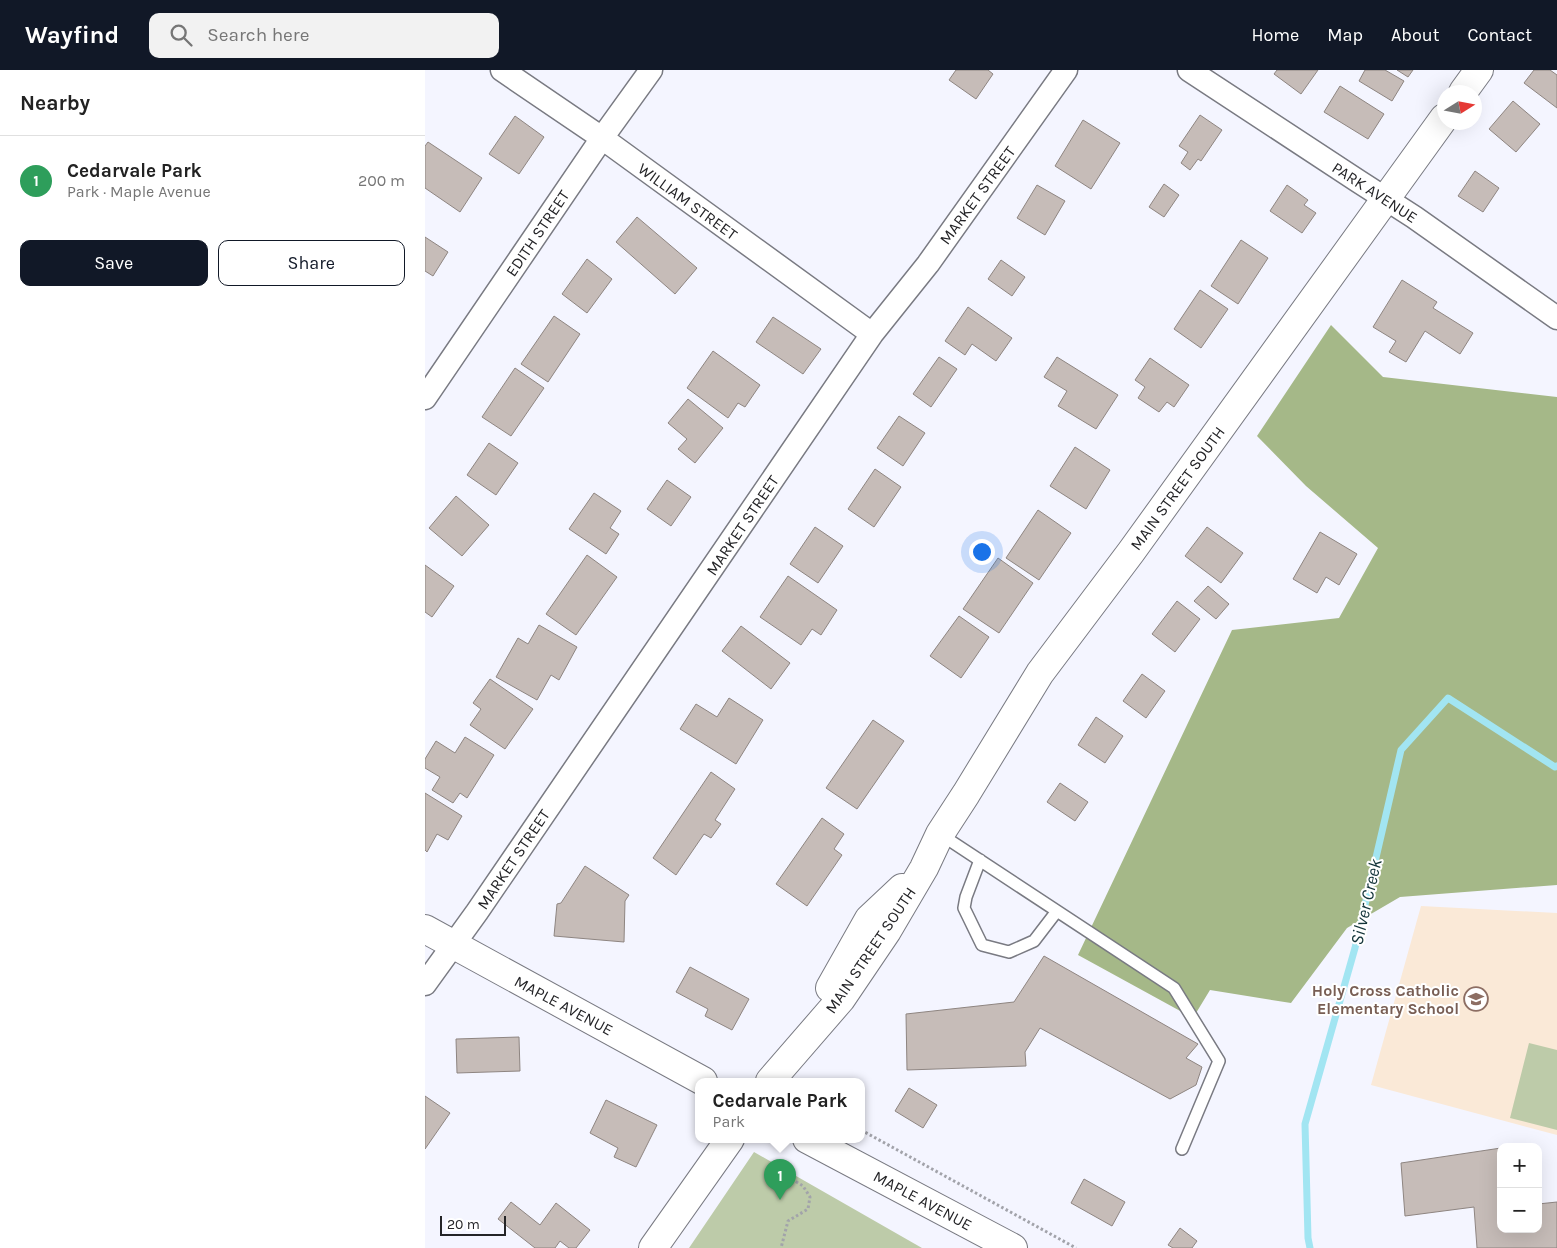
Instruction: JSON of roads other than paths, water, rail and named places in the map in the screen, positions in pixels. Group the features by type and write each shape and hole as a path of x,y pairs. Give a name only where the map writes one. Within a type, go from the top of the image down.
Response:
{"main road":[{"path":"1468,85 1479,70"},
{"name":"MAIN STREET SOUTH","path":"774,1078 814,1031 826,996 869,919 924,868 940,834 1040,673 1437,129"},
{"name":"MAPLE AVENUE","path":"425,930 697,1078"},
{"path":"653,1248 727,1143"},
{"name":"MAPLE AVENUE","path":"815,1143 1013,1248"}],"street":[{"name":"WILLIAM STREET","path":"502,70 602,138 872,334"},
{"name":"EDITH STREET","path":"425,398 602,138 651,70"},
{"name":"MARKET STREET","path":"425,984 453,946 872,334 928,264 1066,70"},
{"name":"PARK AVENUE","path":"1189,70 1414,217 1557,318"}],"lane":[{"path":"940,834 1174,988 1219,1061 1182,1149"},
{"path":"980,860 966,897 964,908 982,945 1009,952 1035,941 1057,911"}],"waterway":[{"name":"Silver Creek","path":"1310,1248 1308,1238 1305,1124 1355,948 1401,750 1448,698 1555,767 1557,766"}],"place":[{"name":"Holy Cross Catholic Elementary School","path":"1476,999"},
{"name":"Cedarvale Park","path":"780,1200"}]}
